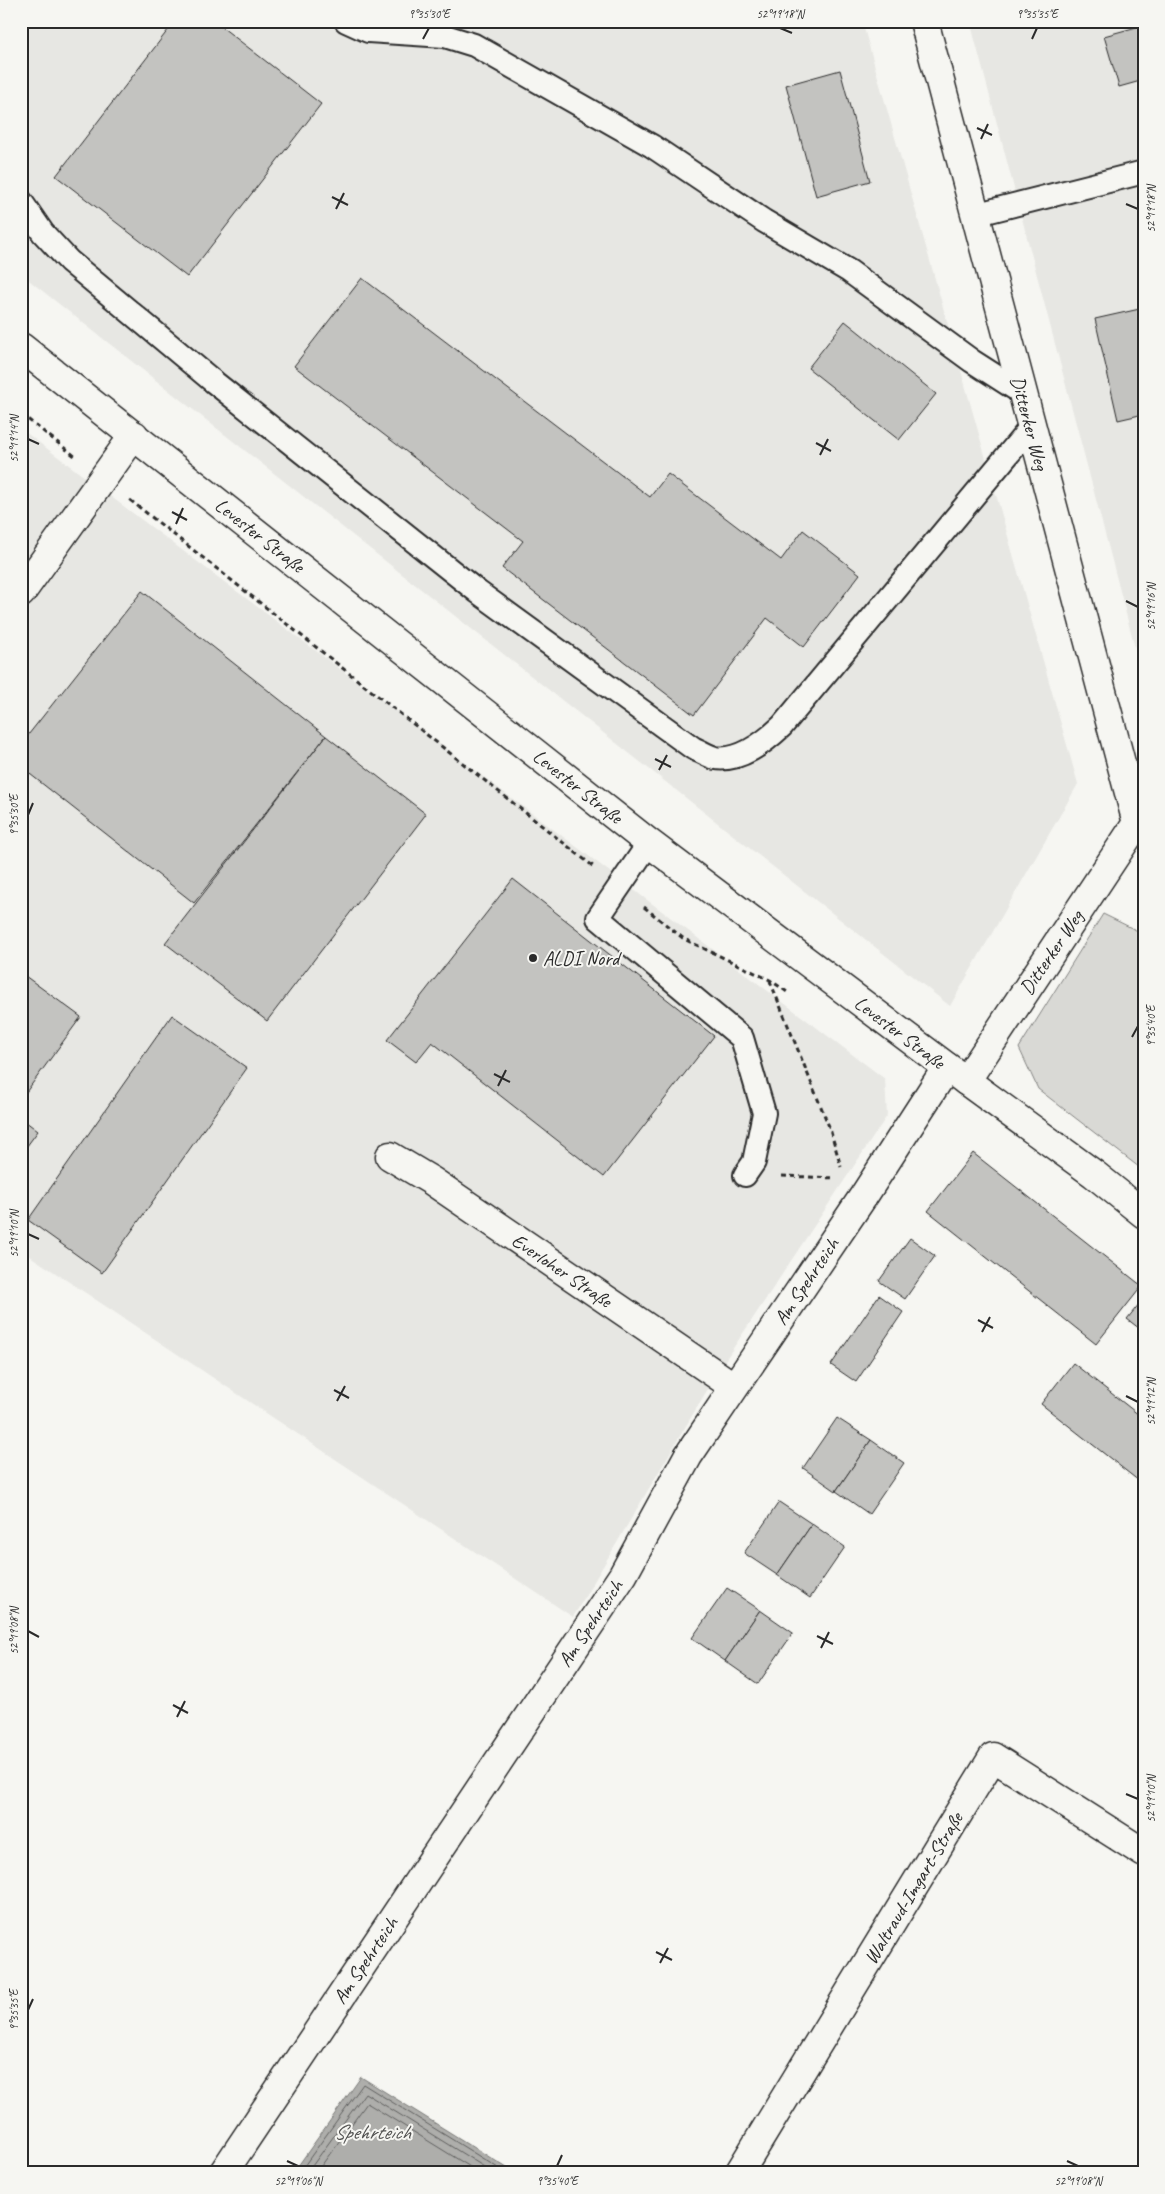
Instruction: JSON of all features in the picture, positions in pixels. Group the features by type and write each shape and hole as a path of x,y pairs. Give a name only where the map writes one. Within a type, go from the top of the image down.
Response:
{"street":[{"name":"Ditterker Weg","path":"924,21 1140,836 956,1074"},
{"name":"Levester Straße","path":"21,347 650,843 956,1074 1094,1174 1144,1214"},
{"path":"21,593 134,435"},
{"name":"Am Spehrteich","path":"223,2173 623,1575 688,1456 733,1386 854,1186 956,1074"},
{"name":"Everloher Straße","path":"390,1156 432,1180 733,1386"},
{"name":"Waltraud-Imgart-Straße","path":"739,2173 993,1757 1144,1853"}],"lane":[{"path":"346,21 368,31 445,36 474,45 652,146 764,221 849,271 972,361 1022,393"},
{"path":"974,215 1144,172"},
{"path":"21,201 43,233 69,261 214,382 478,592 694,748 716,758 736,756 755,748 782,726 1031,427"},
{"path":"650,843 598,918 742,1038 764,1113 754,1162 745,1176"}],"path":[{"path":"21,414 684,939 770,980 794,997"},
{"path":"745,1176 854,1186 770,980"}],"shaded area":[{"path":"21,21 862,21 1078,784 950,1006 21,274"},
{"path":"970,21 1144,21 1144,682"},
{"path":"21,429 885,1079 887,1116 722,1365 573,1617 21,1250"},
{"path":"1103,914 1144,934 1144,1171 1038,1089 1019,1048"}],"water":[{"name":"Spehrteich","path":"361,2077 515,2173 293,2173"}],"building":[{"path":"175,21 214,21 321,104 187,277 56,176"},
{"path":"1144,25 1144,80 1119,87 1104,36"},
{"path":"840,70 870,181 816,196 786,85"},
{"path":"362,278 650,497 668,474 781,560 803,530 860,574 804,647 767,618 694,715 502,568 523,541 294,366"},
{"path":"1144,308 1144,414 1118,420 1095,319"},
{"path":"845,321 936,394 899,440 808,368"},
{"path":"142,591 326,736 194,903 21,767 21,744"},
{"path":"326,736 426,814 267,1021 165,943"},
{"name":"ALDI Nord","path":"513,879 714,1036 604,1177 432,1042 416,1062 387,1040"},
{"path":"21,973 81,1017 21,1099"},
{"path":"172,1015 247,1068 102,1273 28,1220"},
{"path":"21,1118 38,1131 21,1154"},
{"path":"973,1153 1142,1286 1096,1344 928,1211"},
{"path":"910,1238 935,1256 905,1299 879,1281"},
{"path":"879,1295 903,1312 856,1382 831,1365"},
{"path":"1144,1298 1144,1332 1127,1319"},
{"path":"1073,1363 1144,1419 1144,1485 1041,1404"},
{"path":"837,1418 871,1440 836,1491 803,1468"},
{"path":"871,1440 904,1463 869,1514 836,1491"},
{"path":"779,1502 812,1524 777,1575 744,1553"},
{"path":"812,1524 845,1547 810,1598 777,1575"},
{"path":"727,1588 760,1610 725,1661 692,1638"},
{"path":"760,1610 793,1633 758,1684 725,1661"}],"place":[{"name":"ALDI Nord","path":"533,958"}]}
